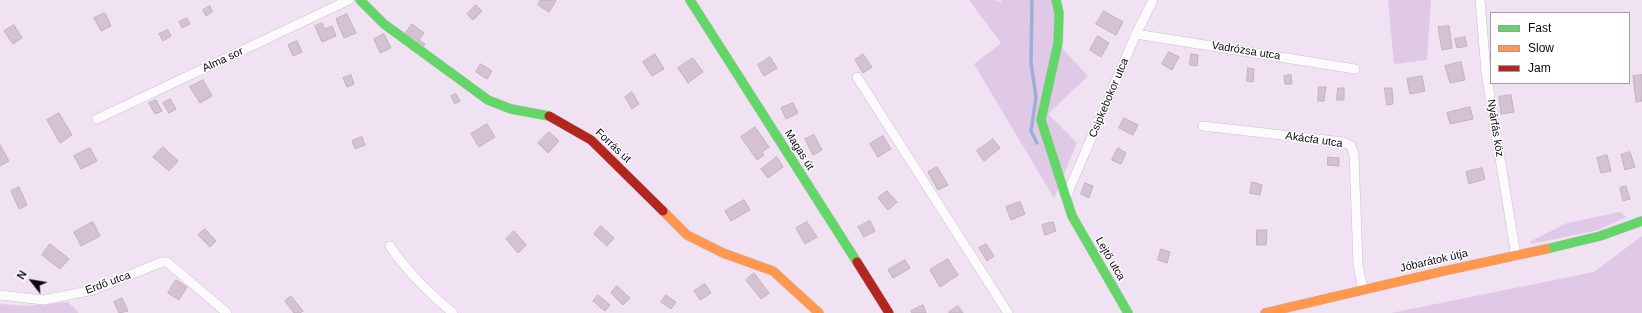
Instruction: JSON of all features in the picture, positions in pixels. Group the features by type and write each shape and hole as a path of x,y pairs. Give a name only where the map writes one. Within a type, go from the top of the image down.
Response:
{"street":[{"name":"Alma sor","path":"97,119 349,0"},
{"name":"Forrás út","path":"360,0 384,24 488,100 511,109 547,115 591,140 687,235 723,253 773,270 820,313"},
{"name":"Magas út","path":"690,0 889,313"},
{"name":"Lejtő utca","path":"1056,0 1059,13 1058,43 1041,120 1072,216 1128,313"},
{"name":"Csipkebokor utca","path":"1066,196 1136,34 1153,0"},
{"name":"Nyárfás köz","path":"1480,0 1486,72 1516,256"},
{"name":"Vadrózsa utca","path":"1136,34 1355,69"},
{"path":"857,77 1008,313"},
{"name":"Akácfa utca","path":"1203,126 1343,142 1351,146 1354,154 1358,265 1363,290"},
{"name":"Jóbarátok útja","path":"1265,313 1608,234 1642,221"},
{"path":"390,246 400,262 425,289 453,313"},
{"name":"Erdő utca","path":"0,295 44,300 93,290 162,262 167,262 227,313"}],"shaded area":[{"path":"969,0 995,0 1001,3 1001,0 1058,0 1061,47 1088,76 1048,114 1077,143 1054,198 974,64 1001,43"},
{"path":"1388,0 1431,0 1427,60 1394,64"},
{"path":"1620,212 1626,217 1598,230 1531,244 1531,241 1567,223"},
{"path":"1642,236 1642,313 1391,313 1594,272"},
{"path":"68,302 79,313 0,313 0,304 26,306"}],"building":[{"path":"541,0 556,1 549,12 538,5"},
{"path":"476,5 482,11 473,20 467,14"},
{"path":"210,6 212,12 206,16 203,10"},
{"path":"1104,11 1123,22 1116,35 1096,24"},
{"path":"105,13 111,26 101,31 94,18"},
{"path":"347,14 356,33 344,38 336,19"},
{"path":"187,18 190,24 182,28 179,22"},
{"path":"322,23 325,29 332,26 336,36 322,42 315,26"},
{"path":"412,24 424,33 419,40 425,44 421,49 404,36"},
{"path":"14,25 22,38 13,44 4,31"},
{"path":"1449,26 1452,48 1442,50 1438,27"},
{"path":"168,30 171,36 163,41 159,34"},
{"path":"384,34 391,48 380,53 374,39"},
{"path":"1098,36 1109,43 1101,57 1090,50"},
{"path":"1465,37 1467,46 1457,48 1455,39"},
{"path":"297,41 302,52 293,56 288,45"},
{"path":"1169,52 1179,57 1172,70 1162,64"},
{"path":"655,54 664,69 652,76 643,62"},
{"path":"863,54 872,67 863,73 855,60"},
{"path":"1191,54 1198,55 1197,66 1190,65"},
{"path":"770,57 777,68 764,76 758,65"},
{"path":"693,58 703,72 688,83 678,68"},
{"path":"1461,62 1465,80 1450,83 1445,66"},
{"path":"481,64 492,71 487,79 476,72"},
{"path":"1248,68 1254,69 1253,82 1247,81"},
{"path":"351,75 354,84 347,87 343,78"},
{"path":"1291,75 1292,84 1285,84 1284,76"},
{"path":"1642,75 1642,101 1636,102 1633,76"},
{"path":"1422,76 1425,91 1410,94 1407,79"},
{"path":"203,80 212,96 200,103 190,87"},
{"path":"1319,87 1326,87 1324,101 1318,101"},
{"path":"1338,88 1344,88 1344,100 1337,100"},
{"path":"1385,88 1392,88 1393,104 1387,105"},
{"path":"632,92 639,104 632,109 625,97"},
{"path":"456,94 460,101 455,104 451,96"},
{"path":"1511,95 1514,112 1501,114 1499,97"},
{"path":"170,99 176,109 169,113 163,103"},
{"path":"156,100 162,111 155,114 149,103"},
{"path":"793,103 798,113 786,119 781,108"},
{"path":"1470,107 1473,119 1450,124 1447,113"},
{"path":"59,113 72,135 60,143 47,120"},
{"path":"1124,118 1138,125 1133,135 1119,128"},
{"path":"487,124 495,137 479,147 471,134"},
{"path":"755,127 769,147 762,152 764,155 757,160 741,137"},
{"path":"549,132 559,141 548,153 538,143"},
{"path":"814,135 822,150 813,155 805,139"},
{"path":"883,136 891,149 878,157 870,144"},
{"path":"362,137 365,145 355,149 352,141"},
{"path":"993,139 1000,148 984,161 977,151"},
{"path":"0,145 9,161 0,166"},
{"path":"163,147 178,161 169,171 153,157"},
{"path":"90,148 97,161 81,169 74,156"},
{"path":"1118,148 1126,153 1121,164 1112,160"},
{"path":"1630,152 1635,167 1625,170 1621,155"},
{"path":"1607,155 1611,171 1601,173 1597,158"},
{"path":"777,157 783,167 768,178 761,169"},
{"path":"1328,157 1339,158 1339,166 1328,165"},
{"path":"937,167 948,185 938,190 928,172"},
{"path":"1482,168 1485,179 1469,184 1466,172"},
{"path":"1252,182 1262,185 1260,195 1250,193"},
{"path":"1085,183 1093,186 1089,198 1081,194"},
{"path":"1626,186 1630,199 1623,201 1620,188"},
{"path":"19,187 27,205 19,209 11,191"},
{"path":"887,191 897,202 888,210 878,198"},
{"path":"744,200 750,210 731,221 725,211"},
{"path":"1020,202 1025,214 1011,220 1006,207"},
{"path":"870,221 875,231 864,237 858,227"},
{"path":"93,222 100,236 81,246 74,232"},
{"path":"807,222 817,237 805,244 796,228"},
{"path":"1053,222 1056,231 1045,235 1042,225"},
{"path":"601,226 614,238 607,246 594,234"},
{"path":"205,229 216,241 210,247 198,235"},
{"path":"1257,230 1267,230 1266,245 1257,245"},
{"path":"514,231 526,245 518,253 506,239"},
{"path":"50,244 69,259 60,269 42,255"},
{"path":"986,244 994,256 987,261 979,248"},
{"path":"1161,249 1170,252 1167,263 1158,260"},
{"path":"948,259 958,275 940,287 930,270"},
{"path":"905,260 910,268 893,278 888,270"},
{"path":"754,273 769,293 761,299 746,280"},
{"path":"176,280 187,287 179,300 168,293"},
{"path":"705,284 711,293 700,300 694,291"},
{"path":"617,286 630,298 623,305 611,293"},
{"path":"598,295 610,305 605,311 593,301"},
{"path":"666,295 676,302 671,309 661,302"},
{"path":"291,296 303,311 300,313 294,313 285,301"},
{"path":"122,298 128,311 119,313 114,302"},
{"path":"923,305 926,313 912,313 911,311"},
{"path":"958,306 963,313 949,313 949,312"}],"waterway":[{"path":"1032,0 1031,63 1036,97 1031,131 1037,143"}],"traffic: fast":[{"path":"360,0 384,24 488,100 511,109 549,116"},
{"path":"690,0 857,262"},
{"path":"1056,0 1059,13 1058,43 1041,120 1072,216 1128,313"},
{"path":"1546,249 1600,236 1642,221"}],"traffic: slow":[{"path":"663,211 687,235 723,253 773,271 819,313"},
{"path":"1265,313 1444,271 1546,249"}],"traffic: jam":[{"path":"549,116 591,140 663,211"},
{"path":"857,262 889,313"}]}
